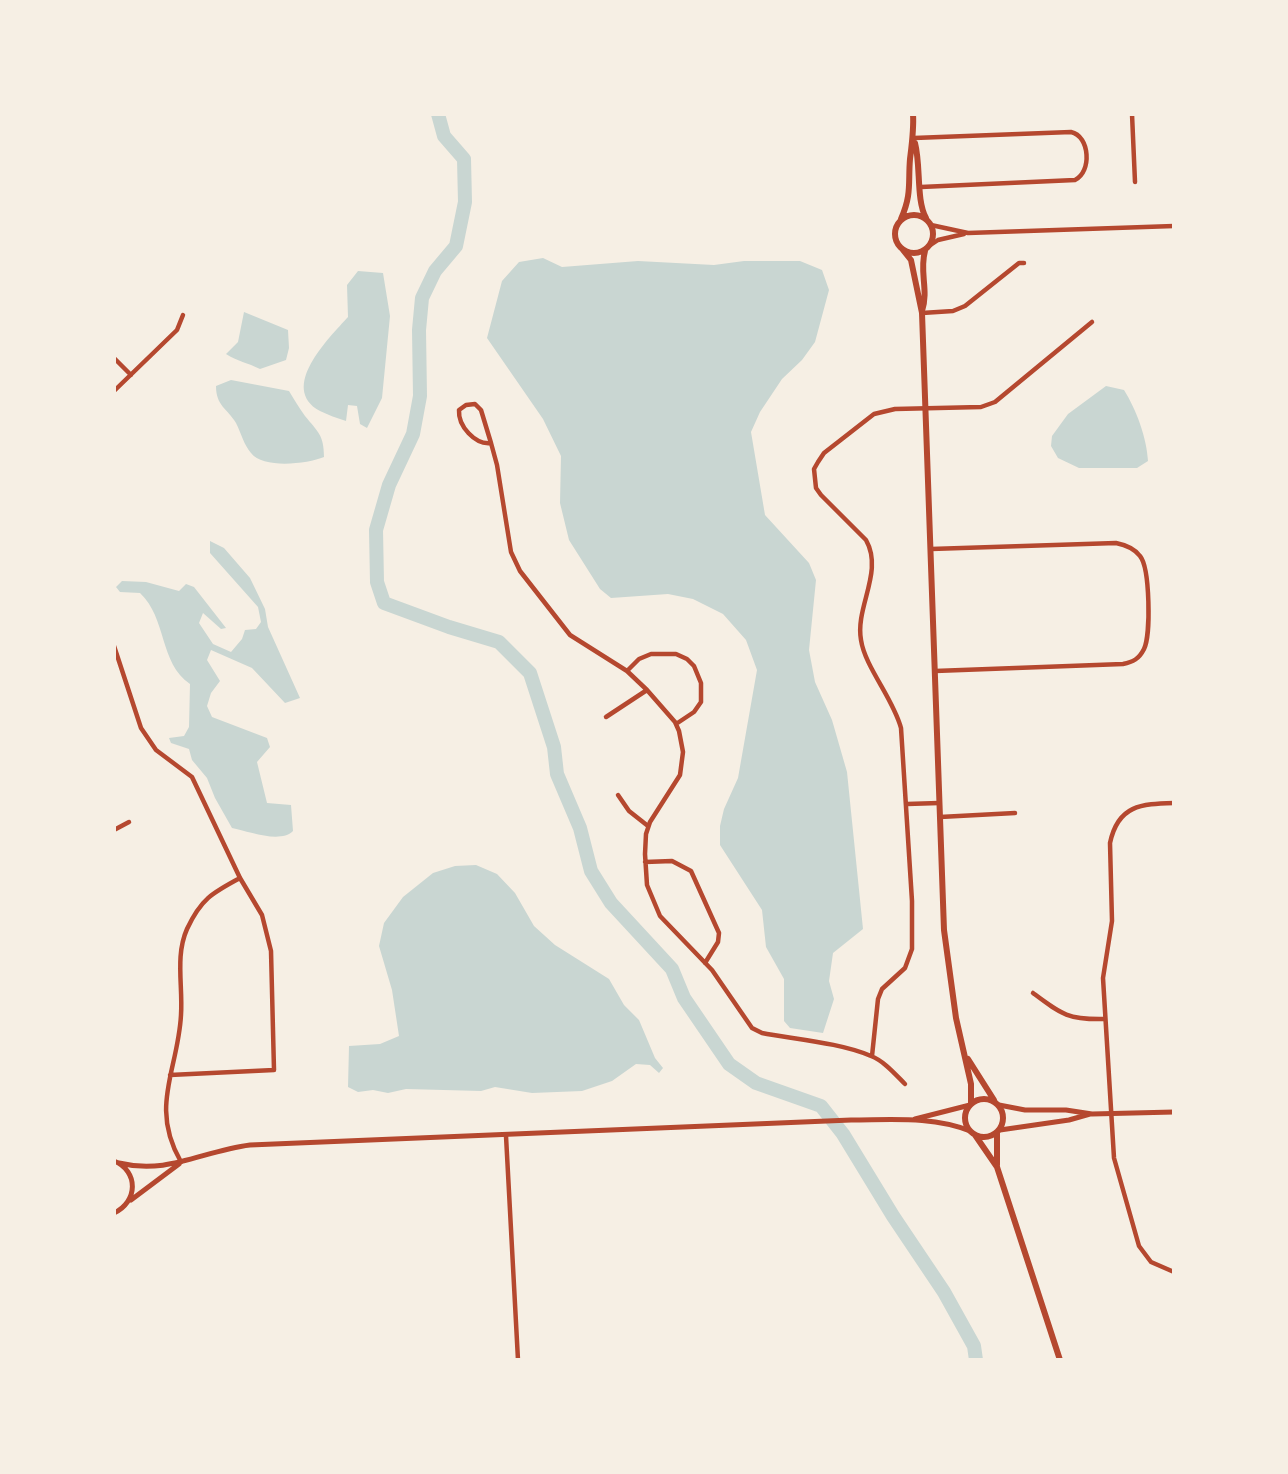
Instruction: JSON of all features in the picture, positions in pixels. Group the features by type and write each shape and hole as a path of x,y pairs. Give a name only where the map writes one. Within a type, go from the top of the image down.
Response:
{"main road":[{"path":"913,114 914,138 919,159 921,209 933,236 921,265 926,285 922,313"},
{"path":"914,138 910,160 910,192 895,236 899,247 911,260 922,313 944,930 956,1018 971,1084 970,1104 965,1120 998,1167"},
{"path":"900,221 911,215 929,222"},
{"path":"903,250 914,254 927,248"},
{"path":"966,1055 1004,1117 998,1131 998,1167 1060,1360"},
{"path":"970,1104 983,1098 997,1103"},
{"path":"972,1133 986,1137 998,1131"}],"street":[{"path":"1132,114 1135,182"},
{"path":"914,138 1074,132 1085,142 1085,167 1083,174 1075,180 921,187"},
{"path":"929,222 968,233"},
{"path":"927,248 938,240 968,233 1174,226"},
{"path":"922,313 953,311 965,306 1019,263 1024,263"},
{"path":"114,391 177,330 183,315"},
{"path":"872,1056 878,999 882,989 905,968 912,949 907,804 901,728 899,718 861,641 860,626 873,566 870,547 821,495 816,488 814,469 824,453 883,410 981,407 995,402 1092,321"},
{"path":"114,358 131,375"},
{"path":"491,443 482,444 476,440 462,424 458,416 459,410 466,405 475,404 481,410 491,443 497,465 514,562 570,635 627,671 648,690 676,724 683,752 680,775 648,827 645,862 648,885 660,916 705,963 752,1028 762,1033 872,1056 905,1084"},
{"path":"931,549 1105,543 1126,545 1141,556 1145,564 1147,606 1147,643 1133,662 935,671"},
{"path":"114,646 141,729 156,750 192,776 240,878 262,915 269,935 274,1070 170,1075"},
{"path":"627,671 639,659 651,654 676,654 694,666 701,683 701,702 694,712 676,724"},
{"path":"606,717 648,690"},
{"path":"618,795 629,811 648,827"},
{"path":"907,804 939,803"},
{"path":"1174,803 1142,805 1117,820 1110,842 1112,920 1103,968 1114,1158 1135,1237 1152,1262 1174,1272"},
{"path":"939,817 1015,813"},
{"path":"114,830 129,822"},
{"path":"645,862 672,861 691,871 719,933 718,942 705,963"},
{"path":"182,1163 167,1134 166,1089 181,1013 182,942 204,899 240,878"},
{"path":"1033,993 1060,1013 1072,1018 1105,1019"},
{"path":"997,1103 1023,1110 1066,1110 1091,1114 1174,1112"},
{"path":"912,1119 970,1104"},
{"path":"998,1131 1091,1114"},
{"path":"115,1162 151,1168 182,1163 211,1152 250,1146 851,1121 912,1119 951,1124 972,1133"},
{"path":"506,1136 518,1360"},
{"path":"115,1162 129,1172 132,1180 133,1189 128,1202"},
{"path":"114,1213 182,1163"}],"shaded area":[{"path":"543,258 562,267 638,261 714,265 744,261 800,261 822,270 829,290 815,342 802,360 782,379 760,412 751,432 765,515 809,563 816,580 809,650 815,682 832,720 847,772 863,929 833,953 829,981 834,999 823,1033 790,1028 784,1021 784,979 766,947 762,910 720,845 720,826 724,809 738,778 757,670 746,640 723,614 693,599 668,594 611,598 600,589 569,540 560,503 561,456 543,419 487,338 502,281 519,262"},
{"path":"358,271 383,273 390,316 382,398 367,428 360,424 357,406 348,405 346,421 320,411 308,401 304,390 305,377 311,363 348,317 347,285"},
{"path":"244,312 288,330 289,348 286,360 260,369 226,354 238,342"},
{"path":"231,380 289,391 319,434 324,457 286,464 257,458 244,443 236,423 216,393 216,386"},
{"path":"1106,386 1124,390 1140,424 1148,461 1137,468 1079,468 1058,458 1051,446 1052,436 1068,414"},
{"path":"210,541 224,548 250,578 265,609 268,627 300,698 285,703 252,668 211,650 207,660 220,681 211,693 207,706 212,717 267,738 270,747 257,762 267,803 291,805 293,831 287,835 272,837 232,828 207,778 192,760 189,749 171,743 169,738 184,736 189,727 190,684 173,664 149,603 140,593 120,592 116,587 122,581 146,582 179,591 186,584 194,587 226,628 221,629 203,613 199,623 213,644 231,652 242,639 245,630 256,629 261,622 258,607 210,553"},
{"path":"476,865 497,874 515,893 534,926 555,945 609,979 624,1005 639,1020 655,1058 663,1068 659,1073 650,1065 636,1064 612,1081 582,1091 532,1093 495,1087 481,1091 406,1089 388,1093 373,1090 358,1092 348,1087 349,1046 380,1044 399,1036 392,990 379,946 384,923 403,897 433,873 455,866"}],"waterway":[{"path":"438,114 444,136 464,159 465,202 456,246 435,271 422,298 419,330 420,396 413,434 389,485 376,530 377,582 384,603 499,642 530,673 554,747 557,774 580,828 591,871 611,903 672,969 684,998 729,1064 756,1083 821,1106 843,1134 944,1292 974,1346 976,1360"}]}
